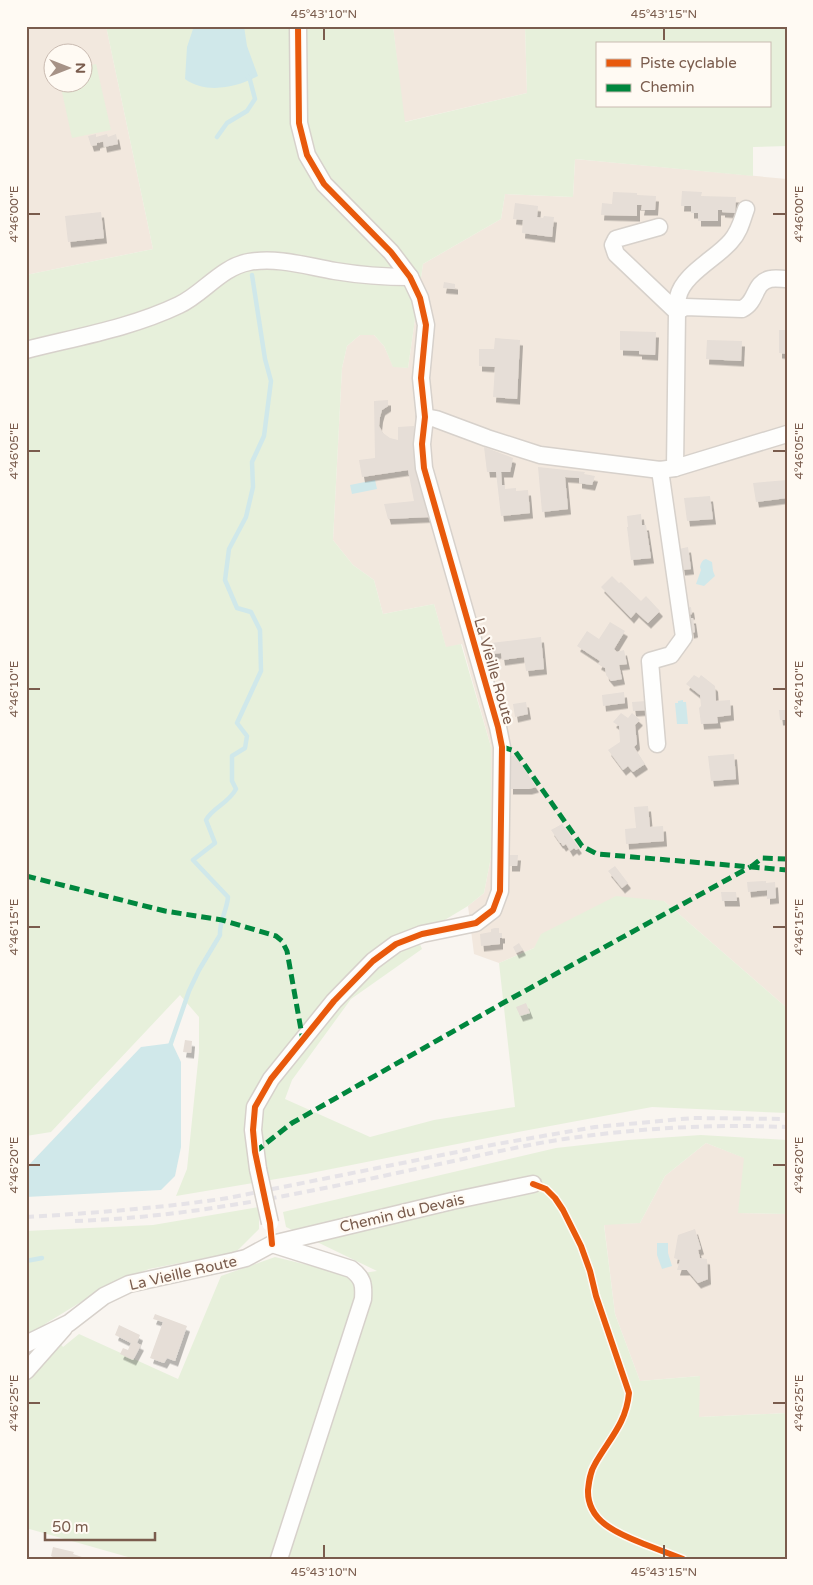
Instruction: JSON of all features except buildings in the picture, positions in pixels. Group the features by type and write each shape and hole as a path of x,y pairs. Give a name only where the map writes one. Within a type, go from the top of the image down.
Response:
{"street":[{"name":"La Vieille Route","path":"26,1344 69,1323 104,1296 129,1284 240,1259 272,1244 253,1130 255,1107 271,1079 334,1001 373,961 396,944 422,934 476,923 493,910 500,891 502,747 424,468 422,444 425,416 421,378 426,325 420,298 410,277 391,252 324,184 307,155 299,123 298,26"},
{"path":"658,744 650,661 671,654 684,637 667,469 678,296 690,277 731,242 739,230 746,209"},
{"path":"660,228 616,240 613,245 616,254 677,312"},
{"path":"26,350 131,324 180,304 227,270 246,262 264,260 288,262 337,271 390,277 410,277"},
{"path":"677,312 685,307 742,309 749,305 763,282 770,279 787,279"},
{"path":"425,416 540,455 667,469 787,434"},
{"name":"Chemin du Devais","path":"272,1244 452,1201 533,1184"},
{"path":"272,1244 351,1269 360,1276 364,1287 363,1299 279,1559"},
{"path":"26,1371 69,1323"}],"shaded area":[{"path":"26,26 106,26 153,249 26,275"},
{"path":"393,26 525,26 527,93 404,122"},
{"path":"575,159 787,179 787,1008 664,901 534,948 499,963 474,954 468,906 484,893 491,857 491,747 462,644 446,648 434,604 383,614 374,580 353,565 333,540 342,368 347,346 360,335 374,335 384,346 393,366 408,368 423,264 501,219 505,194 573,197"},
{"path":"706,1143 745,1158 739,1213 787,1214 787,1413 699,1417 699,1376 640,1381 615,1314 604,1224 640,1223 665,1176"}],"green space":[{"path":"106,26 393,26 405,122 527,93 525,26 787,26 787,146 753,147 753,176 575,159 573,197 505,194 501,219 423,264 408,368 393,367 384,346 374,335 360,335 347,346 342,368 333,540 353,565 374,580 383,614 434,604 446,647 461,644 491,747 491,857 484,893 468,906 443,921 413,928 422,949 351,999 292,1080 285,1099 370,1137 434,1120 515,1107 499,963 534,948 541,934 616,896 664,901 787,1008 787,1113 652,1107 306,1174 176,1196 187,1169 199,1052 199,1017 180,995 51,1132 26,1136 26,275 153,249"},
{"path":"96,64 111,130 72,138 62,92 92,92 92,65"},
{"path":"701,1135 787,1140 787,1214 738,1213 744,1158 706,1143 665,1176 640,1223 604,1225 615,1314 640,1381 700,1376 699,1417 787,1413 787,1559 135,1559 26,1528 26,1231 153,1225 259,1207 259,1229 236,1252 149,1269 112,1283 45,1324 63,1347 79,1334 178,1379 221,1276 275,1257 349,1275 377,1271 286,1227 283,1212 556,1148 628,1140"}],"water":[{"path":"194,26 244,26 247,46 258,76 241,84 221,88 202,87 185,79 187,47"},
{"path":"375,480 377,489 352,494 350,485"},
{"path":"706,559 712,562 715,576 704,586 696,584 701,570 701,563"},
{"path":"683,700 683,702 686,702 688,724 677,724 675,703"},
{"path":"172,1043 181,1062 181,1147 175,1176 161,1190 26,1197 26,1168 141,1047"},
{"path":"657,1243 668,1243 668,1253 672,1266 662,1269 657,1255"}],"waterway":[{"path":"217,137 227,123 247,111 255,99 248,77"},
{"path":"170,1046 189,991 220,935 228,897 193,860 215,843 206,820 236,789 232,781 232,756 245,748 247,736 237,723 261,671 260,630 251,612 237,608 225,580 229,549 246,517 253,487 252,462 264,436 271,381 265,359 252,275"},
{"path":"26,1261 42,1258"}],"railway":[{"path":"26,1217 127,1210 228,1198 497,1144 595,1127 693,1118 787,1119"},
{"path":"75,1221 170,1214 263,1200 520,1147 592,1135 703,1127 787,1127"}],"marked path":[{"path":"502,747 515,751 582,846 597,854 787,870"},
{"path":"751,867 762,858 787,859"},
{"path":"255,1152 292,1123 503,1003 750,867"},
{"path":"26,876 165,911 222,920 276,936 282,941 287,951 303,1041"}],"cycle path":[{"path":"272,1244 270,1223 255,1152 253,1130 255,1107 271,1079 334,1001 373,961 396,944 422,934 476,923 493,910 500,891 502,747 498,727 424,468 422,444 425,417 421,378 426,325 420,298 410,277 391,252 324,184 307,155 299,123 298,26"},
{"path":"533,1184 546,1189 555,1198 581,1246 629,1393 621,1422 591,1473 588,1490 589,1501 599,1519 615,1531 683,1559"}]}
